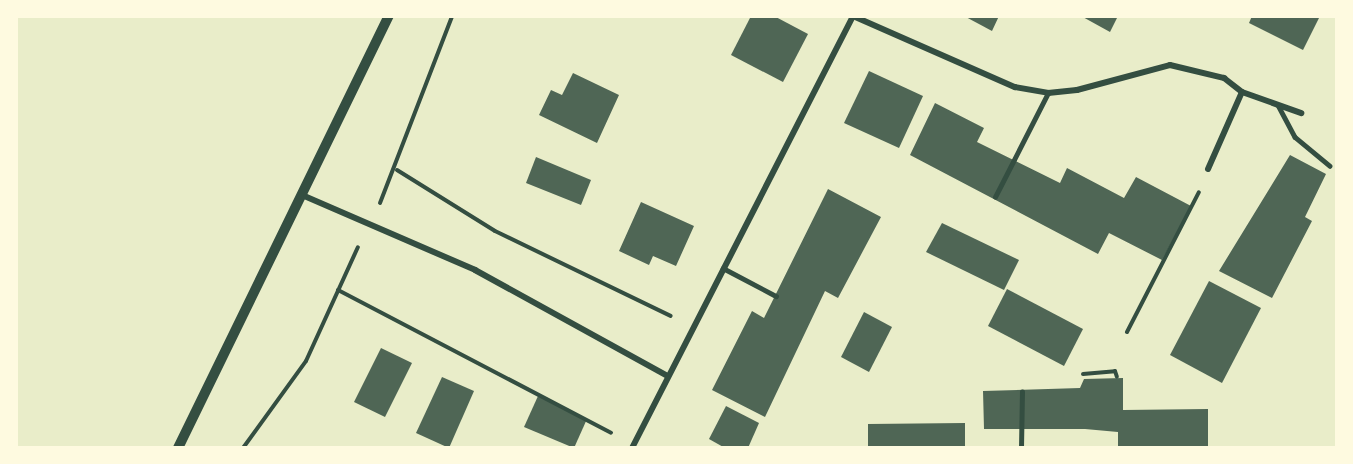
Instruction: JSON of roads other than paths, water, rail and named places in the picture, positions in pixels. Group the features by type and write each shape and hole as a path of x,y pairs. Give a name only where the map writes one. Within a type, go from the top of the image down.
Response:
{"street":[{"path":"178,447 388,16"},
{"path":"632,446 666,375 853,16 1016,87 1048,93 1170,65 1224,78 1242,92 1300,113"},
{"path":"1208,169 1242,92"},
{"path":"302,195 475,270 666,375"}],"lane":[{"path":"994,197 1048,93"},
{"path":"1278,105 1295,137 1330,166"},
{"path":"723,268 776,296"},
{"path":"1021,447 1022,392"}]}
